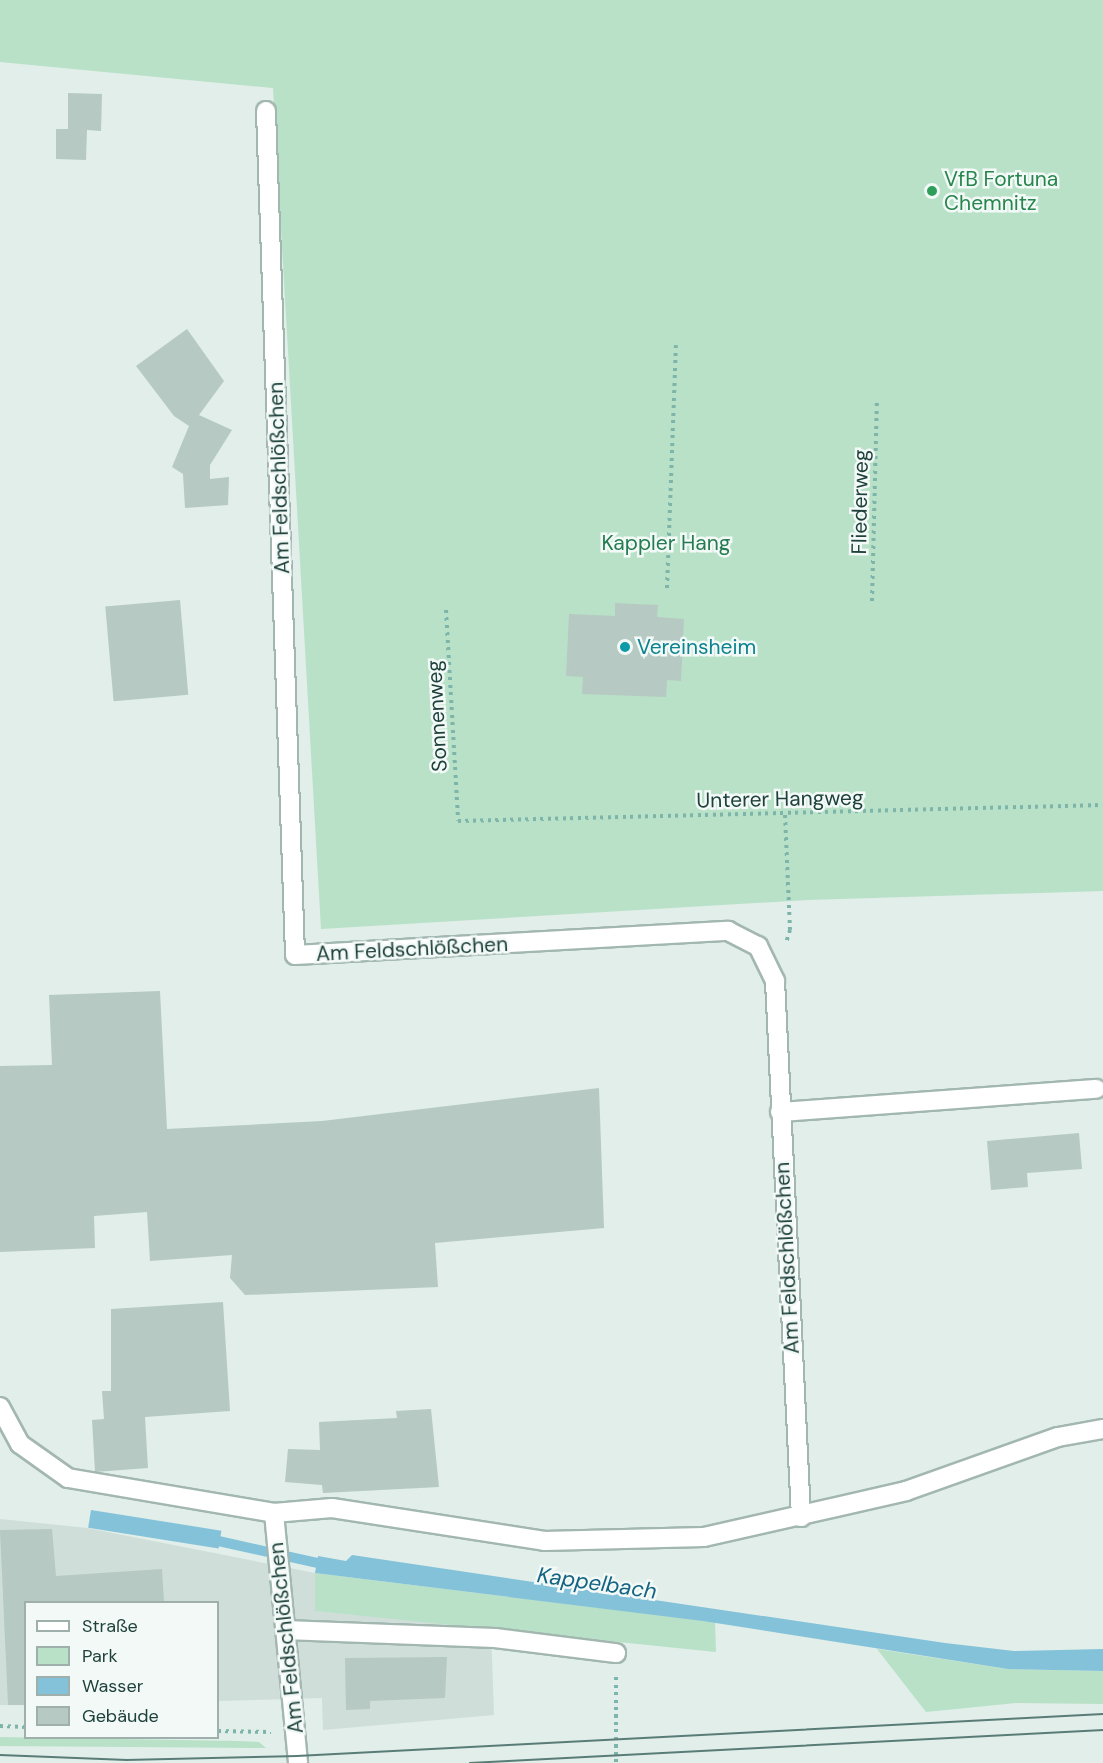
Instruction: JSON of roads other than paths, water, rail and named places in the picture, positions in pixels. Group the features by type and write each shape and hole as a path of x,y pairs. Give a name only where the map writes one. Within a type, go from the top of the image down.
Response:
{"street":[{"name":"Am Feldschlößchen","path":"266,111 295,955 728,931 758,946 775,981 801,1517"},
{"path":"780,1112 1096,1089"},
{"name":"Am Feldschlößchen","path":"0,1407 20,1444 68,1478 274,1513 332,1508 544,1541 704,1537 801,1517 906,1491 1058,1437 1103,1429"},
{"name":"Am Feldschlößchen","path":"274,1513 298,1763"},
{"path":"285,1630 495,1638 616,1653"}],"water":[{"path":"91,1510 221,1531 219,1548 88,1528"},
{"path":"352,1555 945,1643 1014,1651 1103,1649 1103,1671 1008,1669 703,1621 315,1573 318,1556 346,1561"}],"waterway":[{"name":"Kappelbach","path":"205,1538 327,1565"}],"tram line":[{"path":"0,1755 127,1760 297,1756 1103,1714"},
{"path":"470,1763 1103,1730"}],"place":[{"name":"VfB Fortuna Chemnitz","path":"932,191"},
{"name":"Vereinsheim","path":"625,647"}],"park label":[{"name":"Kappler Hang","path":"666,543"}]}
